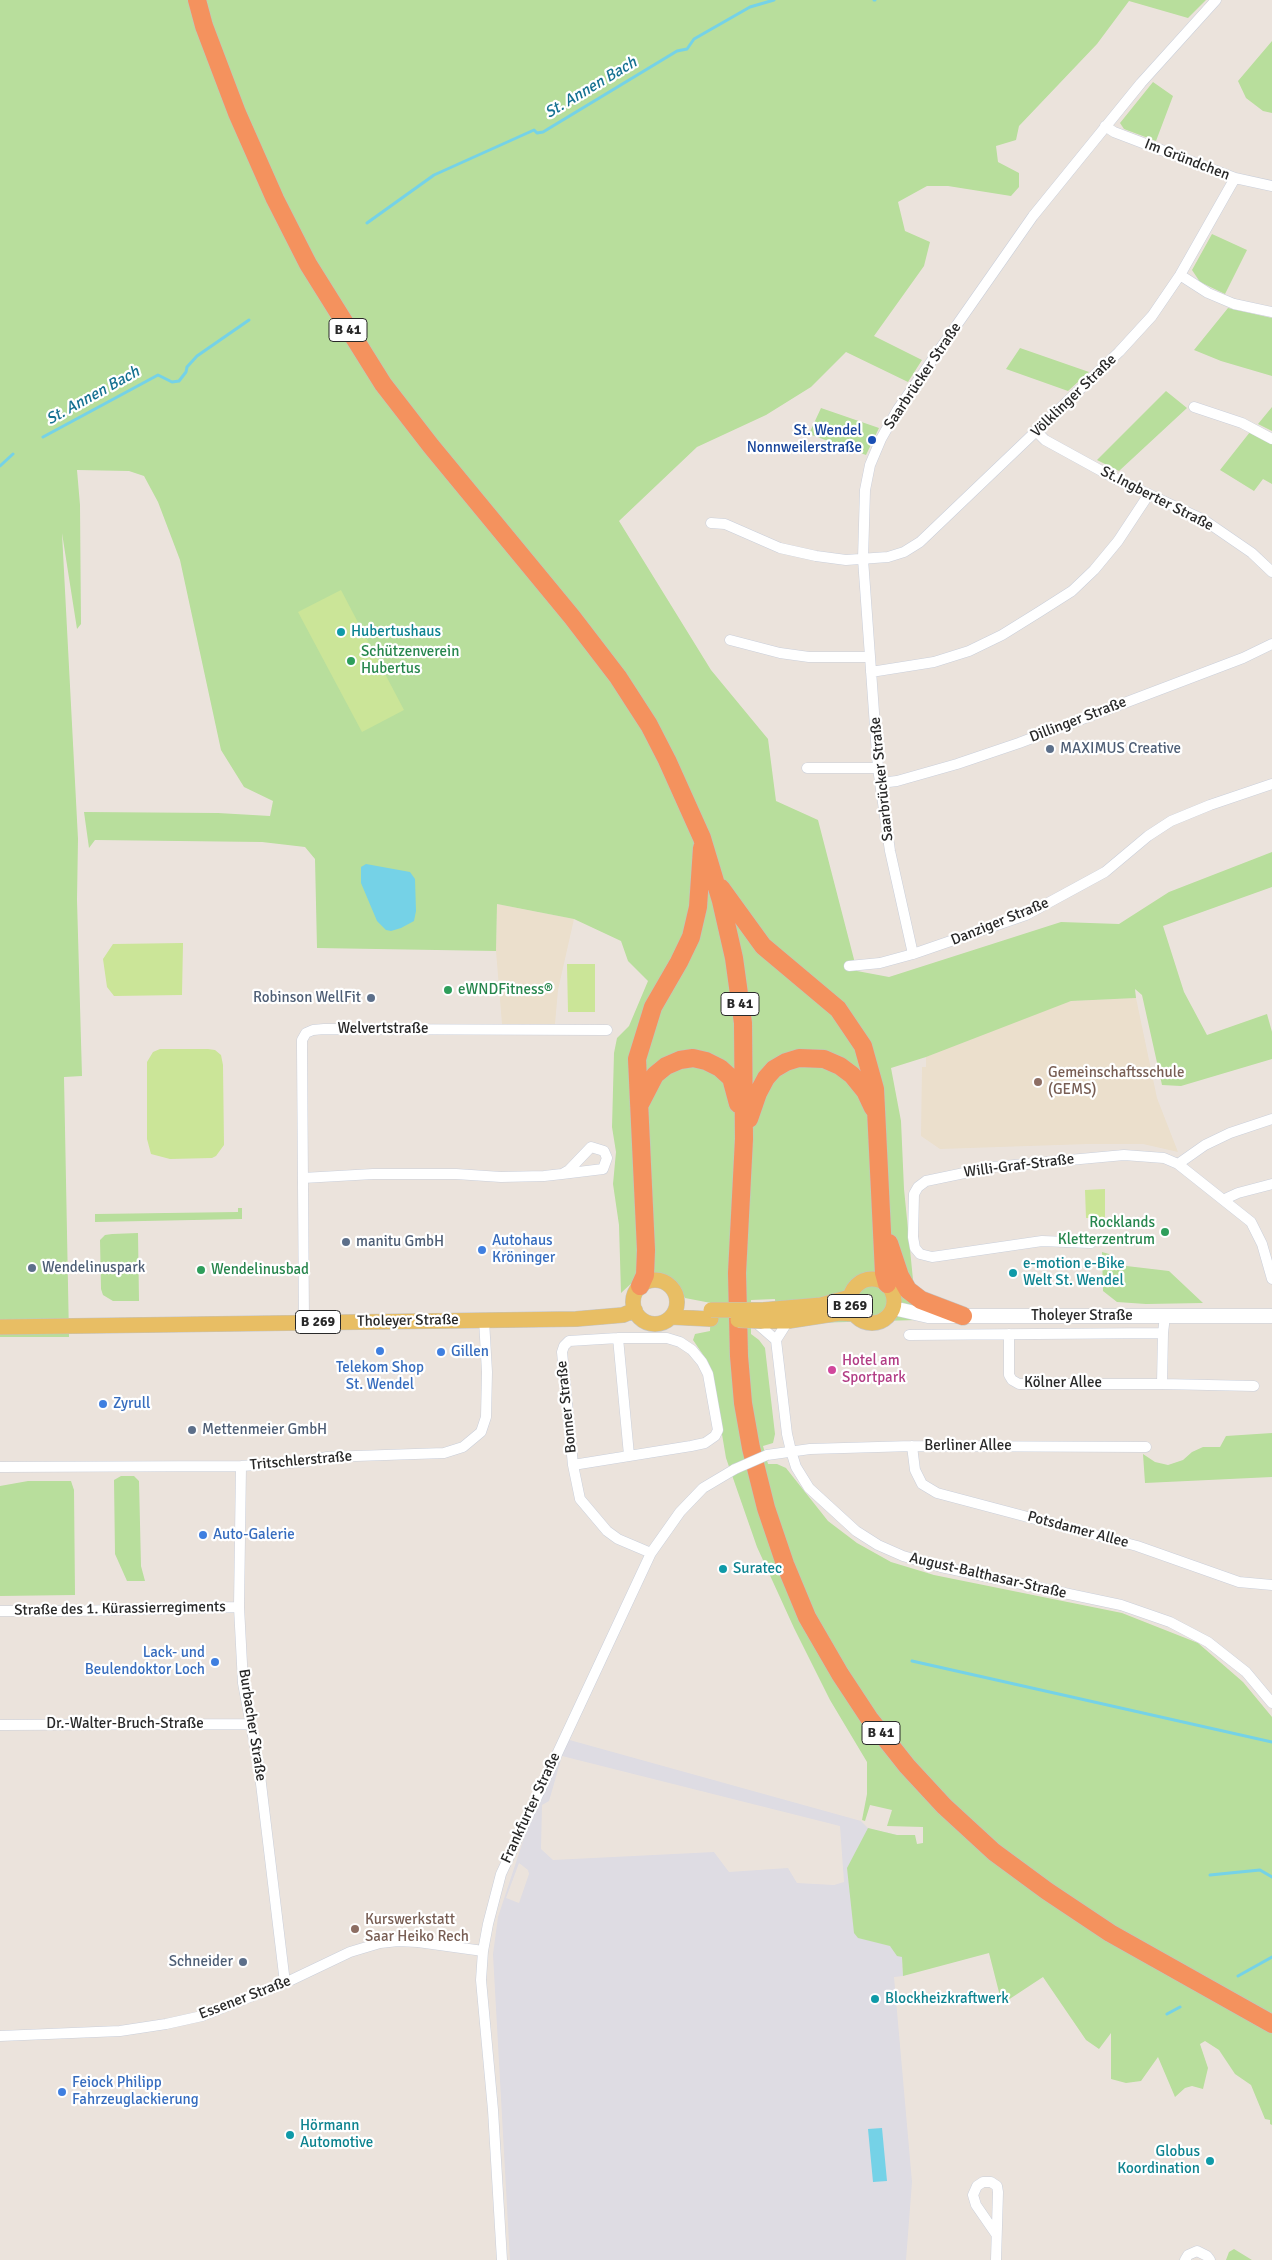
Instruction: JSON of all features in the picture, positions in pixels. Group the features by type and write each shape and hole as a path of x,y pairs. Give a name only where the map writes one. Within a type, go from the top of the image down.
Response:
{"highway":[{"name":"B 41","path":"197,0 204,26 237,113 271,190 308,264 344,324 389,392 572,617 618,677 649,725 702,838 715,880 734,958 743,1024 744,1135 737,1273 739,1356 743,1403 751,1448 766,1508 785,1564 807,1617 868,1718 907,1766 944,1806 994,1852 1046,1891 1110,1933 1272,2024"},
{"path":"640,1286 645,1274 646,1250 636,1058 653,1007 691,937 698,907 702,838"},
{"path":"715,880 763,946 838,1010 852,1027 863,1046 875,1089 883,1226 883,1254 879,1281"},
{"path":"639,1105 655,1075 666,1066 680,1060 693,1058 706,1061 720,1068 731,1078 744,1135"},
{"path":"744,1135 758,1093 766,1078 774,1069 786,1062 799,1058 824,1059 840,1066 852,1075 861,1086 875,1112"},
{"path":"883,1226 900,1276 908,1290 921,1300 963,1316"},
{"path":"646,1250 653,1272 660,1281"}],"main road":[{"path":"635,1310 634,1295 640,1286 646,1282 660,1281"},
{"name":"B 269","path":"660,1281 671,1286 681,1303 711,1315"},
{"name":"B 269","path":"879,1281 893,1295 893,1308 890,1314 879,1322 865,1322 854,1314 850,1306 850,1297 858,1284 879,1281"},
{"path":"671,1317 675,1311 676,1297"},
{"name":"B 269","path":"759,1317 821,1305 850,1297"},
{"name":"Tholeyer Straße","path":"893,1308 928,1316 1272,1316"},
{"name":"Tholeyer Straße","path":"0,1326 576,1319 623,1314 635,1310"},
{"name":"B 269","path":"635,1310 639,1316 651,1323 659,1323 671,1317 711,1315 759,1317 788,1321 840,1313 854,1314"}],"street":[{"name":"Saarbrücker Straße","path":"913,954 890,852 878,768 862,528 865,490 870,465 881,439 898,409 1027,224 1105,126 1216,0"},
{"name":"Im Gründchen","path":"1105,126 1114,132 1235,178 1272,186"},
{"name":"Völklinger Straße","path":"711,523 725,524 780,548 846,560 888,557 904,552 920,542 965,497 1037,432 1119,352 1152,316 1180,274 1235,178"},
{"path":"1180,274 1208,293 1234,304 1272,312"},
{"path":"1194,407 1242,423 1272,439"},
{"name":"St.Ingberter Straße","path":"1037,432 1044,440 1116,479 1204,520 1252,553 1272,572"},
{"path":"871,672 934,662 970,651 1002,636 1072,591 1094,570 1118,541 1148,494"},
{"path":"730,640 780,654 809,657 870,657"},
{"name":"Dillinger Straße","path":"880,783 897,781 1019,743 1243,658 1272,644"},
{"path":"807,768 840,770 878,768"},
{"name":"Danziger Straße","path":"849,966 880,963 913,954 1026,915 1105,872 1148,836 1171,821 1210,805 1272,784"},
{"name":"Welvertstraße","path":"304,1323 302,1040 306,1034 313,1030 607,1030"},
{"path":"1178,1164 1205,1146 1230,1134 1272,1119"},
{"name":"Willi-Graf-Straße","path":"1091,1243 1042,1241 932,1257 920,1254 915,1248 912,1237 914,1194 918,1186 926,1181 993,1167 1124,1155 1164,1158 1178,1164 1225,1199 1251,1222 1262,1244 1272,1279"},
{"path":"303,1178 373,1174 456,1174 501,1177 562,1174"},
{"path":"1225,1199 1238,1193 1272,1184"},
{"path":"1162,1384 1165,1316"},
{"path":"759,1317 776,1340 788,1321"},
{"name":"Tritschlerstraße","path":"0,1467 241,1466 303,1462 327,1457 444,1453 463,1447 481,1432 486,1418 488,1372 484,1320"},
{"path":"909,1335 1163,1333"},
{"name":"Kölner Allee","path":"1009,1334 1009,1375 1012,1380 1019,1384 1254,1386"},
{"path":"618,1338 629,1455"},
{"name":"Bonner Straße","path":"573,1465 705,1443 715,1436 718,1430 708,1374 702,1362 692,1350 680,1342 667,1338 618,1338 569,1341 564,1346 562,1352 573,1465 580,1499 607,1531 618,1540 651,1553"},
{"name":"August-Balthasar-Straße","path":"776,1340 787,1434 796,1467 810,1488 856,1531 878,1545 903,1556 941,1567 1122,1605 1170,1622 1208,1642 1249,1676 1272,1703"},
{"name":"Berliner Allee","path":"791,1451 912,1446 1146,1447"},
{"name":"Potsdamer Allee","path":"912,1446 916,1470 922,1484 937,1493 1137,1546 1239,1582 1272,1585"},
{"name":"Frankfurter Straße","path":"502,2260 493,2110 483,2002 483,1951 499,1882 514,1844 651,1553 680,1512 703,1488 735,1469 767,1455 791,1451"},
{"name":"Burbacher Straße","path":"241,1466 239,1607 243,1683 260,1776 285,1983"},
{"name":"Straße des 1. Kürassierregiments","path":"0,1611 239,1607"},
{"name":"Dr.-Walter-Bruch-Straße","path":"0,1725 250,1724"},
{"name":"Essener Straße","path":"0,2036 120,2031 202,2016 285,1983 350,1952 380,1943 398,1941 418,1942 483,1951"},
{"path":"996,2234 976,2205 973,2195 977,2186 983,2182 991,2182 997,2186 996,2260"},
{"path":"1185,2260 1188,2255 1197,2251 1207,2256 1210,2260"}],"shaded area":[{"path":"497,904 574,919 558,990 555,1024 502,1024 496,951"},
{"name":"Gemeinschaftsschule (GEMS)","path":"1136,998 1157,1098 1178,1152 1143,1144 940,1149 921,1136 922,1067 926,1067 926,1057 1030,1013 1071,1001"},
{"path":"566,1739 861,1821 868,1828 897,1835 903,1976 894,1977 912,2182 906,2260 510,2260 493,1954 498,1917 524,1838","holes":["562,1756 840,1826 844,1882 834,1885 797,1883 788,1868 729,1872 714,1852 553,1860 541,1849 542,1805 549,1801","519,1863 528,1870 529,1874 519,1903 506,1898"]}],"green space":[{"path":"0,0 1206,0 1188,18 1129,1 1097,44 1019,126 1016,140 996,146 998,162 1019,173 1019,187 1011,196 948,186 927,186 898,202 905,231 930,242 924,266 874,336 922,360 908,382 846,352 811,387 766,415 697,447 619,521 711,670 768,739 776,801 818,820 857,971 889,977 1061,922 1119,924 1169,892 1272,852 1272,887 1163,926 1184,992 1207,1035 1267,1014 1272,1032 1272,1059 1181,1086 1162,1085 1142,995 1135,989 1136,998 1071,1001 926,1057 891,1068 901,1121 904,1189 917,1320 777,1324 775,1299 751,1300 751,1334 765,1348 775,1434 773,1443 763,1446 768,1464 777,1464 786,1468 828,1521 857,1543 891,1562 934,1575 1122,1613 1198,1643 1243,1682 1272,1717 1272,2125 1270,2120 1265,2119 1251,2085 1235,2074 1219,2050 1205,2041 1200,2044 1208,2068 1203,2089 1192,2086 1185,2088 1175,2097 1158,2057 1141,2081 1126,2083 1111,2079 1111,2033 1099,2049 1086,2040 1043,1977 1002,2004 989,1953 903,1976 902,1957 897,1956 890,1946 858,1938 854,1933 847,1868 868,1828 897,1835 915,1835 917,1844 923,1843 923,1827 887,1826 892,1810 870,1805 865,1821 862,1820 867,1794 867,1762 830,1700 794,1628 757,1547 726,1458 712,1375 708,1362 693,1340 695,1334 710,1331 711,1303 685,1298 678,1286 669,1278 651,1275 636,1279 621,1293 619,1225 613,1184 616,1152 612,1127 614,1053 617,1038 629,1026 648,981 628,961 621,941 574,919 497,904 496,951 317,948 315,859 305,847 262,842 95,840 89,848 84,812 218,813 270,816 273,801 244,787 221,750 180,560 158,502 144,476 129,471 77,470 80,505 81,624 77,629 62,533 78,839 77,900 82,1076 64,1077 69,1337 0,1337"},
{"path":"1272,41 1272,113 1263,111 1246,98 1238,81"},
{"path":"1153,82 1173,96 1156,141 1124,129 1120,123"},
{"path":"1212,234 1247,250 1225,294 1200,282 1192,270"},
{"path":"1228,308 1272,318 1272,376 1221,361 1194,350"},
{"path":"1020,348 1089,372 1068,391 1006,369"},
{"path":"1166,391 1187,408 1119,471 1097,460"},
{"path":"1272,407 1272,431 1258,424"},
{"path":"821,408 879,428 866,455 809,434"},
{"path":"1250,432 1272,444 1272,484 1263,479 1254,491 1220,470"},
{"name":"Schützenverein Hubertus","path":"341,590 404,710 362,732 298,612"},
{"path":"183,943 182,995 114,996 107,987 103,959 113,944"},
{"path":"567,964 595,964 595,1012 568,1012"},
{"path":"160,1049 208,1049 215,1050 221,1055 223,1065 224,1145 216,1156 212,1158 170,1159 151,1154 147,1139 147,1062 153,1052"},
{"path":"1105,1189 1105,1218 1086,1218 1085,1190"},
{"path":"238,1208 242,1208 242,1219 95,1222 95,1214 238,1212"},
{"path":"138,1233 139,1301 113,1301 103,1295 101,1289 100,1240 105,1235"},
{"path":"1102,1252 1109,1254 1118,1265 1169,1271 1203,1303 1146,1304 1117,1302 1103,1291"},
{"path":"1272,1433 1272,1477 1145,1483 1143,1454 1155,1462 1168,1465 1183,1460 1192,1452 1203,1447 1220,1447 1226,1436"},
{"path":"121,1476 134,1476 139,1481 141,1566 145,1581 127,1581 115,1554 114,1480"},
{"path":"28,1481 71,1481 74,1490 75,1595 0,1596 0,1486"},
{"path":"1234,2249 1252,2260 1226,2260 1229,2252"}],"water":[{"path":"366,864 410,872 415,879 416,911 414,921 391,931 386,930 377,921 361,883 361,867"},
{"path":"882,2128 887,2181 873,2182 868,2129"}],"waterway":[{"name":"St. Annen Bach","path":"367,223 434,175 534,130 537,133 543,132 677,51 687,49 694,39 750,7 774,0"},
{"name":"St. Annen Bach","path":"43,437 158,375 172,382 179,381 186,372 187,367 197,356 249,320"},
{"name":"St. Annen Bach","path":"0,466 13,454"},
{"path":"912,1661 1272,1742"},
{"path":"1210,1875 1260,1870 1272,1877"},
{"path":"1238,1976 1272,1957"},
{"path":"1167,2014 1180,2007"}],"place":[{"name":"St. Wendel Nonnweilerstraße","path":"872,440"},
{"name":"Hubertushaus","path":"341,632"},
{"name":"Schützenverein Hubertus","path":"351,661"},
{"name":"MAXIMUS Creative","path":"1050,749"},
{"name":"eWNDFitness®","path":"448,990"},
{"name":"Robinson WellFit","path":"371,998"},
{"name":"Gemeinschaftsschule (GEMS)","path":"1038,1082"},
{"name":"Rocklands Kletterzentrum","path":"1165,1232"},
{"name":"manitu GmbH","path":"346,1242"},
{"name":"Autohaus Kröninger","path":"482,1250"},
{"name":"Wendelinuspark","path":"32,1268"},
{"name":"Wendelinusbad","path":"201,1270"},
{"name":"e-motion e-Bike Welt St. Wendel","path":"1013,1273"},
{"name":"Telekom Shop St. Wendel","path":"380,1351"},
{"name":"Gillen","path":"441,1352"},
{"name":"Hotel am Sportpark","path":"832,1370"},
{"name":"Zyrull","path":"103,1404"},
{"name":"Mettenmeier GmbH","path":"192,1430"},
{"name":"Auto-Galerie","path":"203,1535"},
{"name":"Suratec","path":"723,1569"},
{"name":"Lack- und Beulendoktor Loch","path":"215,1662"},
{"name":"Kurswerkstatt Saar Heiko Rech","path":"355,1929"},
{"name":"Schneider","path":"243,1962"},
{"name":"Blockheizkraftwerk","path":"875,1999"},
{"name":"Feiock Philipp Fahrzeuglackierung","path":"62,2092"},
{"name":"Hörmann Automotive","path":"290,2135"},
{"name":"Globus Koordination","path":"1210,2161"}]}
